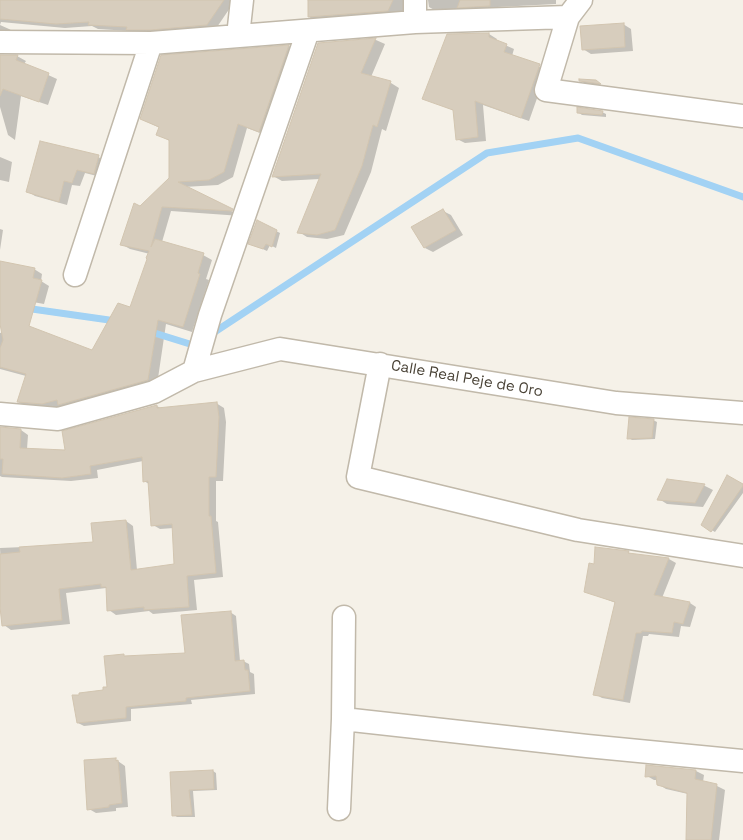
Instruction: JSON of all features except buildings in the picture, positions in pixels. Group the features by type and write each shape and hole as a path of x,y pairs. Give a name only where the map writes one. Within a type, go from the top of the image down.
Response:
{"street":[{"path":"238,36 242,0"},
{"path":"415,0 415,22"},
{"path":"0,42 151,43 574,9 546,90 743,116"},
{"path":"197,361 210,315 308,31"},
{"path":"75,275 151,43"},
{"name":"Calle Real Peje de Oro","path":"0,414 58,420 154,392 197,361 280,349 616,403 743,413"},
{"path":"380,364 358,477 578,530 743,556"},
{"path":"339,809 343,719 344,617"},
{"path":"343,719 743,761"}],"waterway":[{"path":"210,335 487,153 578,138 743,197"},
{"path":"25,308 116,321"},
{"path":"148,331 193,345 196,343"}]}
